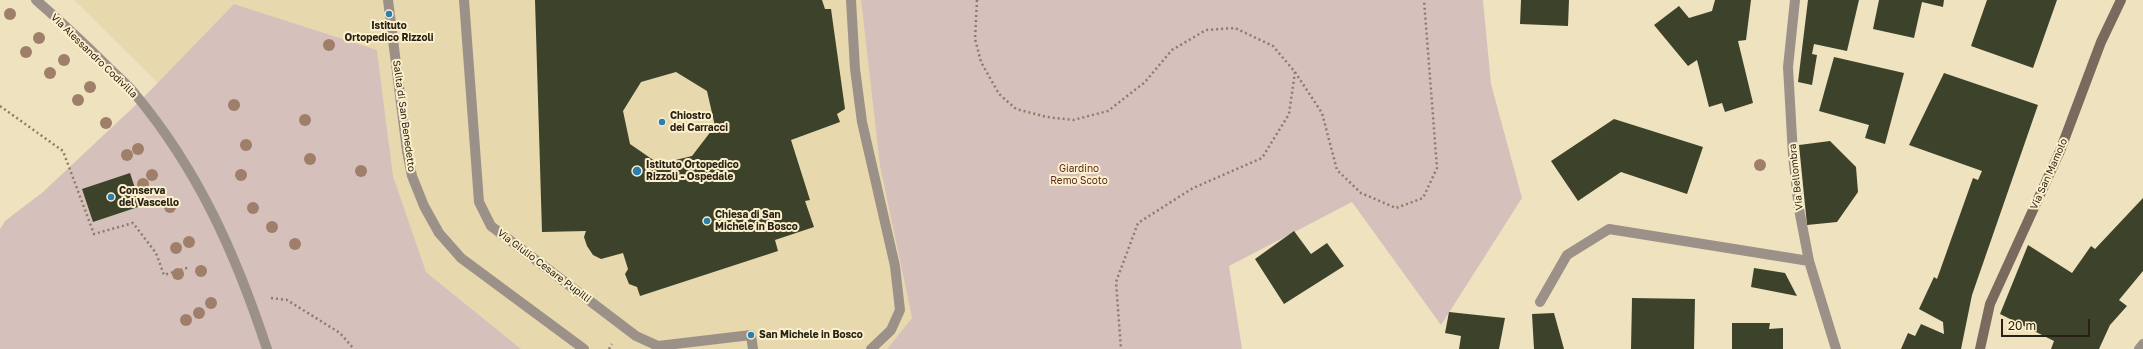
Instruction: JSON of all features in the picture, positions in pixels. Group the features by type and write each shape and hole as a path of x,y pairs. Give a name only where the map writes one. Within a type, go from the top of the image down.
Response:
{"main road":[{"name":"Via San Mamolo","path":"1980,349 1990,304 2060,151 2101,42 2121,0"}],"street":[{"name":"Via Alessandro Codivilla","path":"36,0 70,30 134,93 173,142 202,191 227,242 250,296 267,349"},
{"name":"Salita di San Benedetto","path":"388,0 412,176 424,206 439,233 461,258 584,349"},
{"name":"Via Giulio Cesare Pupilli","path":"464,0 479,202 491,226 636,336 658,346 751,335 753,349"},
{"path":"851,0 855,69 862,122 894,266 900,310 890,330 871,349"},
{"name":"Via Bellombra","path":"1794,0 1788,67 1793,155 1799,209 1809,261 1836,349"},
{"path":"1540,302 1567,255 1609,228 1809,261"},
{"path":"2139,349 2143,344"}],"path":[{"path":"977,0 975,39 981,62 999,94 1016,109 1047,117 1073,120 1108,111 1145,82 1172,50 1206,30 1234,28 1273,46 1295,72 1322,113 1337,170 1361,194 1396,208 1423,198 1437,168 1424,0"},
{"path":"1121,349 1116,282 1138,223 1193,188 1262,158 1288,114 1295,72"},
{"path":"0,106 64,151 94,234 133,223 156,253 164,275 190,267"},
{"path":"250,296 287,300 340,332 354,349"}],"shaded area":[{"name":"Istituto Ortopedico Rizzoli - Ospedale","path":"74,0 861,0 880,166 912,318 887,349 521,349 426,272 393,176 377,50 234,4 158,83"}],"green space":[{"name":"Giardino Remo Scoto","path":"861,0 1483,0 1491,84 1522,198 1441,325 1352,202 1229,266 1242,349 887,349 912,318 880,166"},
{"path":"234,4 377,50 393,176 426,272 521,349 0,349 0,229 5,221 43,192 141,100"}],"building":[{"path":"535,0 822,0 825,9 831,9 845,109 837,114 840,122 791,140 810,200 805,201 814,227 775,240 778,251 640,296 637,287 629,284 625,274 628,269 623,253 601,259 593,255 587,246 584,237 586,231 542,232","holes":["676,72 707,91 715,126 692,156 659,164 630,144 623,111 641,82"]},
{"path":"1521,0 1569,0 1568,26 1520,24"},
{"path":"1715,0 1751,0 1746,40 1738,41 1753,103 1725,112 1722,103 1709,107 1697,60 1688,66 1654,25 1679,6 1689,18 1712,11"},
{"path":"1808,0 1859,0 1847,51 1814,44 1812,54 1817,55 1812,85 1798,82"},
{"path":"1879,0 1944,0 1943,7 1922,2 1914,38 1873,29"},
{"path":"1987,0 2057,0 2033,68 1971,46"},
{"path":"1834,57 1904,73 1885,144 1865,138 1869,125 1819,111"},
{"path":"1944,73 2038,105 1972,295 1961,349 1901,349 1908,333 1915,336 1921,324 1944,334 1943,322 1919,309 1934,277 1937,279 1973,178 1978,180 1982,171 1909,145"},
{"path":"1614,119 1703,147 1687,194 1621,172 1578,201 1551,161"},
{"path":"1830,141 1856,167 1858,192 1837,222 1807,225 1799,145"},
{"name":"Conserva del Vascello","path":"130,173 141,206 93,222 82,189"},
{"path":"2143,198 2143,271 2119,300 2127,306 2110,325 2099,349 2051,349 2054,341 2000,314 2028,245 2072,273 2091,246 2095,249"},
{"path":"1294,231 1311,254 1327,243 1344,266 1284,304 1255,259"},
{"path":"1754,268 1785,273 1797,296 1751,287"},
{"path":"1632,298 1695,299 1694,349 1631,349"},
{"path":"1449,312 1505,318 1499,349 1459,349 1461,336 1445,333"},
{"path":"1554,313 1564,349 1534,349 1532,314"},
{"path":"1732,323 1770,323 1769,329 1783,328 1783,349 1732,349"}],"place":[{"name":"Istituto Ortopedico Rizzoli","path":"389,14"},
{"name":"Chiostro dei Carracci","path":"662,122"},
{"name":"Istituto Ortopedico Rizzoli - Ospedale","path":"637,171"},
{"name":"Conserva del Vascello","path":"111,197"},
{"name":"Chiesa di San Michele in Bosco","path":"707,221"},
{"name":"San Michele in Bosco","path":"751,335"}]}
